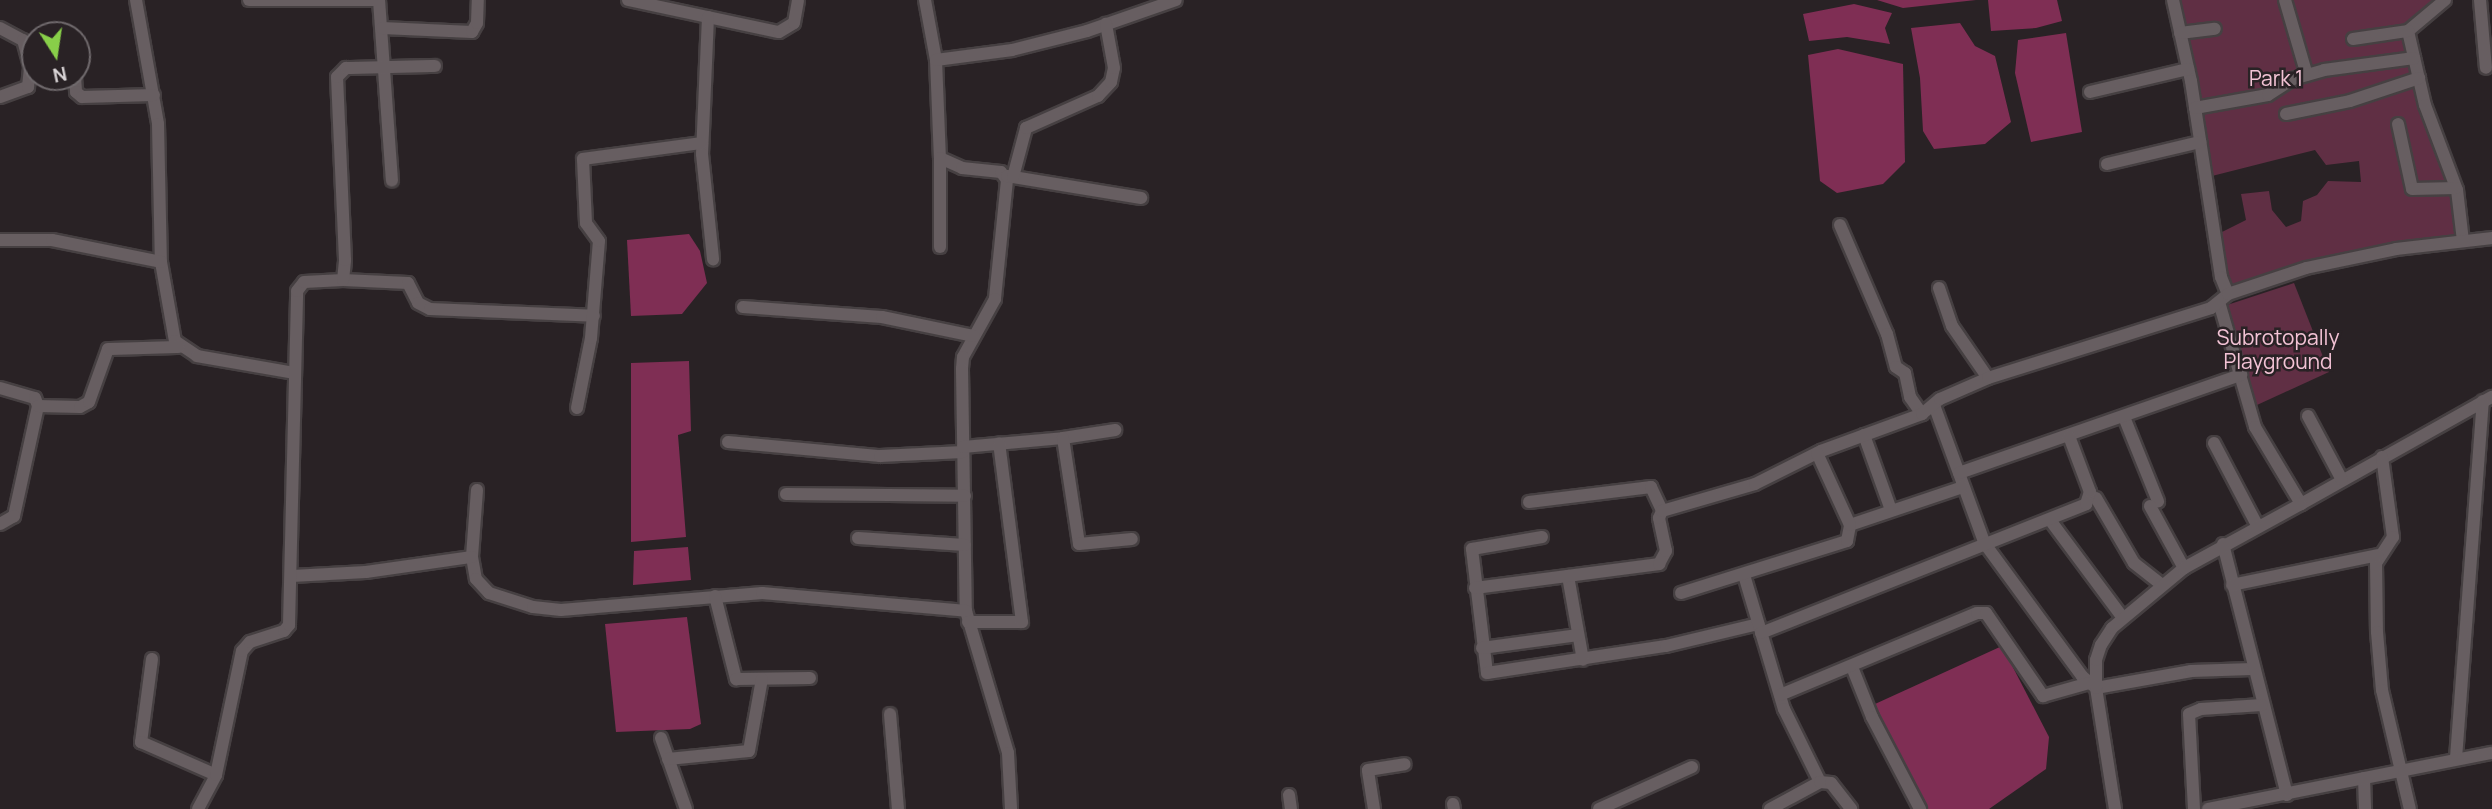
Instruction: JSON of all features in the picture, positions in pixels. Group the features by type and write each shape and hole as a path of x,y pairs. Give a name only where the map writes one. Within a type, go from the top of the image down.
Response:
{"street":[{"path":"136,0 154,95 161,262 178,347"},
{"path":"250,0 379,0 387,66 392,181"},
{"path":"382,28 472,32 478,23 478,0"},
{"path":"628,0 779,32 794,23 798,0"},
{"path":"925,0 936,60 940,247"},
{"path":"936,60 1012,50 1106,24 1176,0"},
{"path":"2173,0 2195,108 2224,298 2241,375 2255,427 2301,504"},
{"path":"2286,0 2307,75"},
{"path":"2353,38 2407,31 2445,0"},
{"path":"2480,0 2486,68"},
{"path":"708,17 702,143 713,258"},
{"path":"1010,809 1006,745 967,617 962,369 974,336 990,314 997,291 1009,176 1026,128 1098,96 1111,82 1114,68 1106,24"},
{"path":"0,29 21,41"},
{"path":"2180,33 2215,29"},
{"path":"2407,31 2419,78 2456,188 2463,242"},
{"path":"2195,108 2268,96 2307,75 2414,58"},
{"path":"343,280 337,78 346,68 435,66"},
{"path":"2090,92 2188,69"},
{"path":"2286,114 2350,101 2419,78"},
{"path":"0,97 21,89"},
{"path":"76,91 82,97 154,95"},
{"path":"2398,124 2413,189 2456,188"},
{"path":"2107,164 2200,142"},
{"path":"577,408 594,316 600,241 597,233 587,226 583,159 702,143"},
{"path":"940,158 951,165 1141,198"},
{"path":"1840,225 1887,334 1896,367 1905,373 1910,397 1922,414"},
{"path":"1662,511 1755,484 1817,453 1922,414 1934,405 1988,379 2211,308 2224,298 2306,268 2396,249 2492,239"},
{"path":"0,240 52,240 161,262"},
{"path":"198,809 216,775 242,651 250,642 287,629 292,576 293,373 300,285 343,280 408,283 418,303 430,309 594,316"},
{"path":"1939,288 1952,326 1988,379"},
{"path":"743,307 882,317 974,336"},
{"path":"38,406 80,407 89,402 108,349 178,347 210,359 293,373"},
{"path":"1959,473 2241,375"},
{"path":"0,388 35,398 38,406 14,516 0,524"},
{"path":"2115,809 2093,685 2098,652 2123,618 2184,568 2223,544 2301,504 2488,399"},
{"path":"2456,758 2488,399"},
{"path":"1934,405 1985,544 2072,666 2093,685"},
{"path":"2308,416 2342,480"},
{"path":"2124,417 2154,503 2184,568"},
{"path":"728,442 880,456 1063,438 1115,430"},
{"path":"1864,435 1892,510"},
{"path":"1542,537 1472,549 1485,670 1490,674 1759,628 2050,520 2090,498 2069,436"},
{"path":"1063,438 1076,540 1084,546 1132,539"},
{"path":"477,490 472,557 481,587 533,607 561,610 775,593 1022,622 999,443"},
{"path":"2214,443 2257,526"},
{"path":"1681,593 1847,541 1850,526 1817,453"},
{"path":"2232,586 2378,555 2393,537 2382,457"},
{"path":"1475,589 1660,564 1666,551 1659,518 1662,511 1651,487 1529,502"},
{"path":"1850,526 1963,487"},
{"path":"786,494 965,496"},
{"path":"2096,498 2134,563 2162,585"},
{"path":"2050,520 2123,618"},
{"path":"858,538 965,545"},
{"path":"2223,544 2252,668 2287,795"},
{"path":"2378,555 2377,632 2382,690 2410,809"},
{"path":"292,576 366,572 472,557"},
{"path":"1744,575 1780,695 1820,782"},
{"path":"1568,576 1583,660"},
{"path":"715,596 736,679 810,678"},
{"path":"1780,695 1986,613 2037,692 2050,695 2093,685 2191,671 2252,668"},
{"path":"1482,648 1578,635"},
{"path":"152,659 141,742 216,775"},
{"path":"1852,667 1872,717 1920,809"},
{"path":"668,759 749,751 762,679"},
{"path":"2194,809 2189,714 2262,705"},
{"path":"890,714 898,809"},
{"path":"661,738 685,809"},
{"path":"2208,809 2243,806 2492,752"},
{"path":"1374,809 1368,770 1405,764"},
{"path":"1599,809 1692,767"},
{"path":"2364,778 2365,809"},
{"path":"1770,809 1820,782 1831,783 1851,809"},
{"path":"1290,795 1292,809"}],"green space":[{"name":"Park 1","path":"2178,0 2439,0 2412,20 2403,38 2454,200 2458,236 2317,259 2231,290 2224,274 2218,234 2246,220 2241,194 2269,191 2272,210 2286,227 2301,221 2303,201 2317,195 2328,181 2361,182 2359,161 2326,165 2315,150 2212,176"},
{"name":"Subrotopally Playground","path":"2294,283 2329,372 2257,405 2221,307"}],"shaded area":[{"path":"1877,0 1976,0 1903,8"},
{"path":"1988,0 2057,0 2062,21 2036,28 1991,31"},
{"path":"1854,4 1892,13 1885,28 1890,44 1847,37 1809,41 1803,14"},
{"path":"1960,23 1975,46 1995,56 2011,122 1985,144 1934,149 1923,131 1920,78 1911,28"},
{"path":"2066,33 2082,132 2031,142 2015,73 2018,40"},
{"path":"1838,49 1903,64 1905,162 1883,184 1837,193 1820,181 1808,55"},
{"path":"689,234 700,251 707,283 682,314 631,316 627,240"},
{"path":"689,361 691,431 678,435 686,537 631,542 631,363"},
{"path":"688,547 691,580 633,585 634,551"},
{"path":"687,617 701,724 690,729 616,732 605,624"},
{"path":"2002,646 2049,737 2046,769 1989,809 1925,809 1915,797 1875,704"}]}
